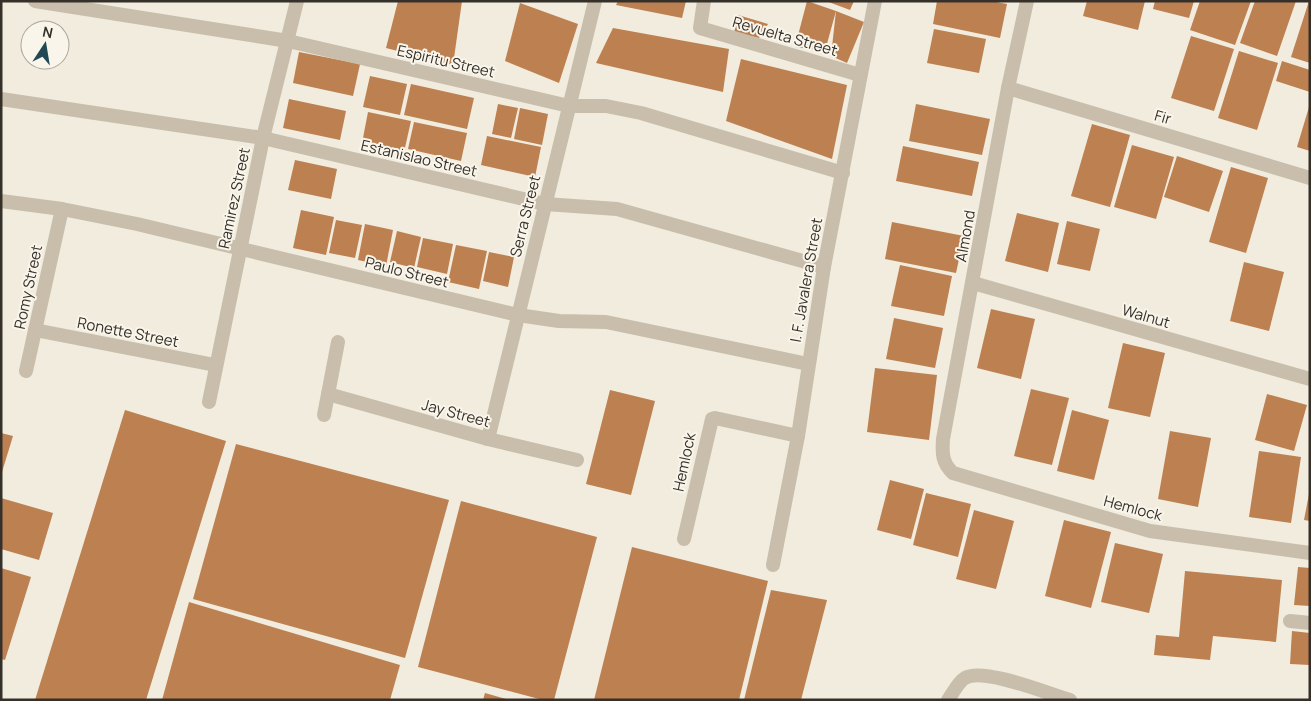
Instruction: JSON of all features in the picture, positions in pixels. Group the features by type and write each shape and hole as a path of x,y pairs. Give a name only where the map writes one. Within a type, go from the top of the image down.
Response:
{"street":[{"name":"Espiritu Street","path":"34,1 288,41 569,106 606,106 641,113 843,173"},
{"name":"Ramirez Street","path":"209,402 215,365 263,138 297,1"},
{"name":"Serra Street","path":"488,439 595,1"},
{"name":"Revuelta Street","path":"704,1 700,28 860,75"},
{"name":"I. F. Javalera Street","path":"773,565 798,436 824,267 875,1"},
{"name":"Almond","path":"953,473 946,466 942,457 943,439 1008,88 1027,1"},
{"name":"Fir","path":"1008,88 1310,178"},
{"name":"Estanislao Street","path":"1,99 263,138 545,204 617,209 824,267"},
{"name":"Paulo Street","path":"1,201 62,209 137,224 518,315 559,321 606,322 808,364"},
{"name":"Romy Street","path":"26,371 62,209"},
{"name":"Walnut","path":"973,283 1310,379"},
{"name":"Ronette Street","path":"35,330 215,365"},
{"path":"324,415 338,342"},
{"name":"Jay Street","path":"328,394 488,439 576,460"},
{"name":"Hemlock","path":"684,539 712,419 716,418 798,436"},
{"name":"Hemlock","path":"953,473 1150,531 1310,553"},
{"path":"1290,621 1310,623"},
{"path":"948,700 965,678 974,675 989,676 1070,700"}],"building":[{"path":"398,1 462,1 453,65 386,48"},
{"path":"618,1 686,1 682,18 616,5"},
{"path":"807,1 836,11 825,51 795,47"},
{"path":"826,1 854,1 850,10"},
{"path":"937,1 991,1 1007,4 1000,38 933,24"},
{"path":"1087,1 1145,1 1138,30 1083,16"},
{"path":"1155,1 1194,1 1189,18 1153,9"},
{"path":"1200,1 1251,1 1235,45 1190,30"},
{"path":"1255,1 1296,1 1277,56 1240,43"},
{"path":"1310,1 1310,63 1291,57"},
{"path":"520,3 578,24 559,83 505,61"},
{"path":"836,11 864,22 847,63 831,56"},
{"path":"738,15 768,24 759,38 734,33"},
{"path":"613,28 729,49 723,92 596,63"},
{"path":"934,29 986,39 979,73 927,63"},
{"path":"1191,36 1234,49 1214,111 1171,98"},
{"path":"1239,51 1278,63 1257,130 1218,118"},
{"path":"299,52 360,64 353,96 293,83"},
{"path":"741,59 847,85 832,159 726,121"},
{"path":"1282,61 1310,70 1310,92 1276,81"},
{"path":"370,76 407,84 400,115 363,107"},
{"path":"411,84 474,98 467,129 404,115"},
{"path":"289,99 346,111 340,140 283,128"},
{"path":"498,104 518,108 511,138 492,134"},
{"path":"916,104 990,119 982,155 909,141"},
{"path":"1310,107 1310,151 1297,147"},
{"path":"520,108 548,114 542,145 514,139"},
{"path":"368,112 411,121 404,152 362,143"},
{"path":"414,122 467,133 461,161 408,149"},
{"path":"1092,124 1130,135 1110,207 1071,196"},
{"path":"487,136 541,147 535,177 481,165"},
{"path":"1132,145 1174,157 1156,219 1114,207"},
{"path":"903,146 979,162 972,196 896,181"},
{"path":"1177,156 1223,171 1209,212 1164,197"},
{"path":"295,160 337,169 331,199 288,190"},
{"path":"1231,167 1268,178 1246,253 1209,242"},
{"path":"301,210 334,217 326,255 293,248"},
{"path":"1017,213 1059,223 1048,272 1005,261"},
{"path":"336,220 362,225 355,258 329,253"},
{"path":"1067,221 1100,229 1090,271 1057,264"},
{"path":"892,222 964,236 956,273 885,259"},
{"path":"365,224 393,230 386,266 358,260"},
{"path":"397,231 421,237 414,268 390,262"},
{"path":"423,238 453,244 447,274 417,267"},
{"path":"456,245 487,251 479,289 448,282"},
{"path":"489,252 514,257 508,287 483,281"},
{"path":"1244,262 1284,272 1269,331 1230,321"},
{"path":"900,265 952,276 944,316 891,306"},
{"path":"991,309 1035,319 1021,379 977,368"},
{"path":"894,318 943,328 935,368 886,359"},
{"path":"1123,343 1165,353 1150,417 1108,408"},
{"path":"875,368 937,375 929,440 867,432"},
{"path":"1031,389 1069,398 1052,465 1014,456"},
{"path":"610,390 655,401 631,495 586,484"},
{"path":"1267,394 1307,405 1294,451 1255,440"},
{"path":"125,410 226,441 146,700 35,700"},
{"path":"1072,410 1109,420 1094,480 1057,471"},
{"path":"1170,431 1211,438 1198,507 1158,499"},
{"path":"1,433 13,436 2,472 1,472"},
{"path":"236,444 449,500 405,658 193,599"},
{"path":"1259,451 1301,457 1291,523 1249,517"},
{"path":"890,480 924,489 911,539 877,530"},
{"path":"926,493 971,504 958,557 913,545"},
{"path":"1310,494 1310,521 1304,520"},
{"path":"1,498 53,513 39,560 1,549"},
{"path":"461,501 597,537 554,700 543,700 418,667"},
{"path":"974,510 1014,521 996,589 956,579"},
{"path":"1064,520 1111,532 1091,608 1045,596"},
{"path":"1115,543 1163,554 1149,613 1101,602"},
{"path":"632,547 768,581 739,700 594,700"},
{"path":"1298,567 1310,568 1310,606 1294,605"},
{"path":"1,568 31,577 5,660 1,659"},
{"path":"1185,571 1282,580 1276,642 1213,636 1210,660 1154,655 1156,635 1179,637"},
{"path":"771,590 827,600 801,700 744,700"},
{"path":"189,602 400,665 390,700 162,700"},
{"path":"1292,631 1310,633 1310,665 1290,664"},
{"path":"485,693 506,699 506,700 483,700"}]}
